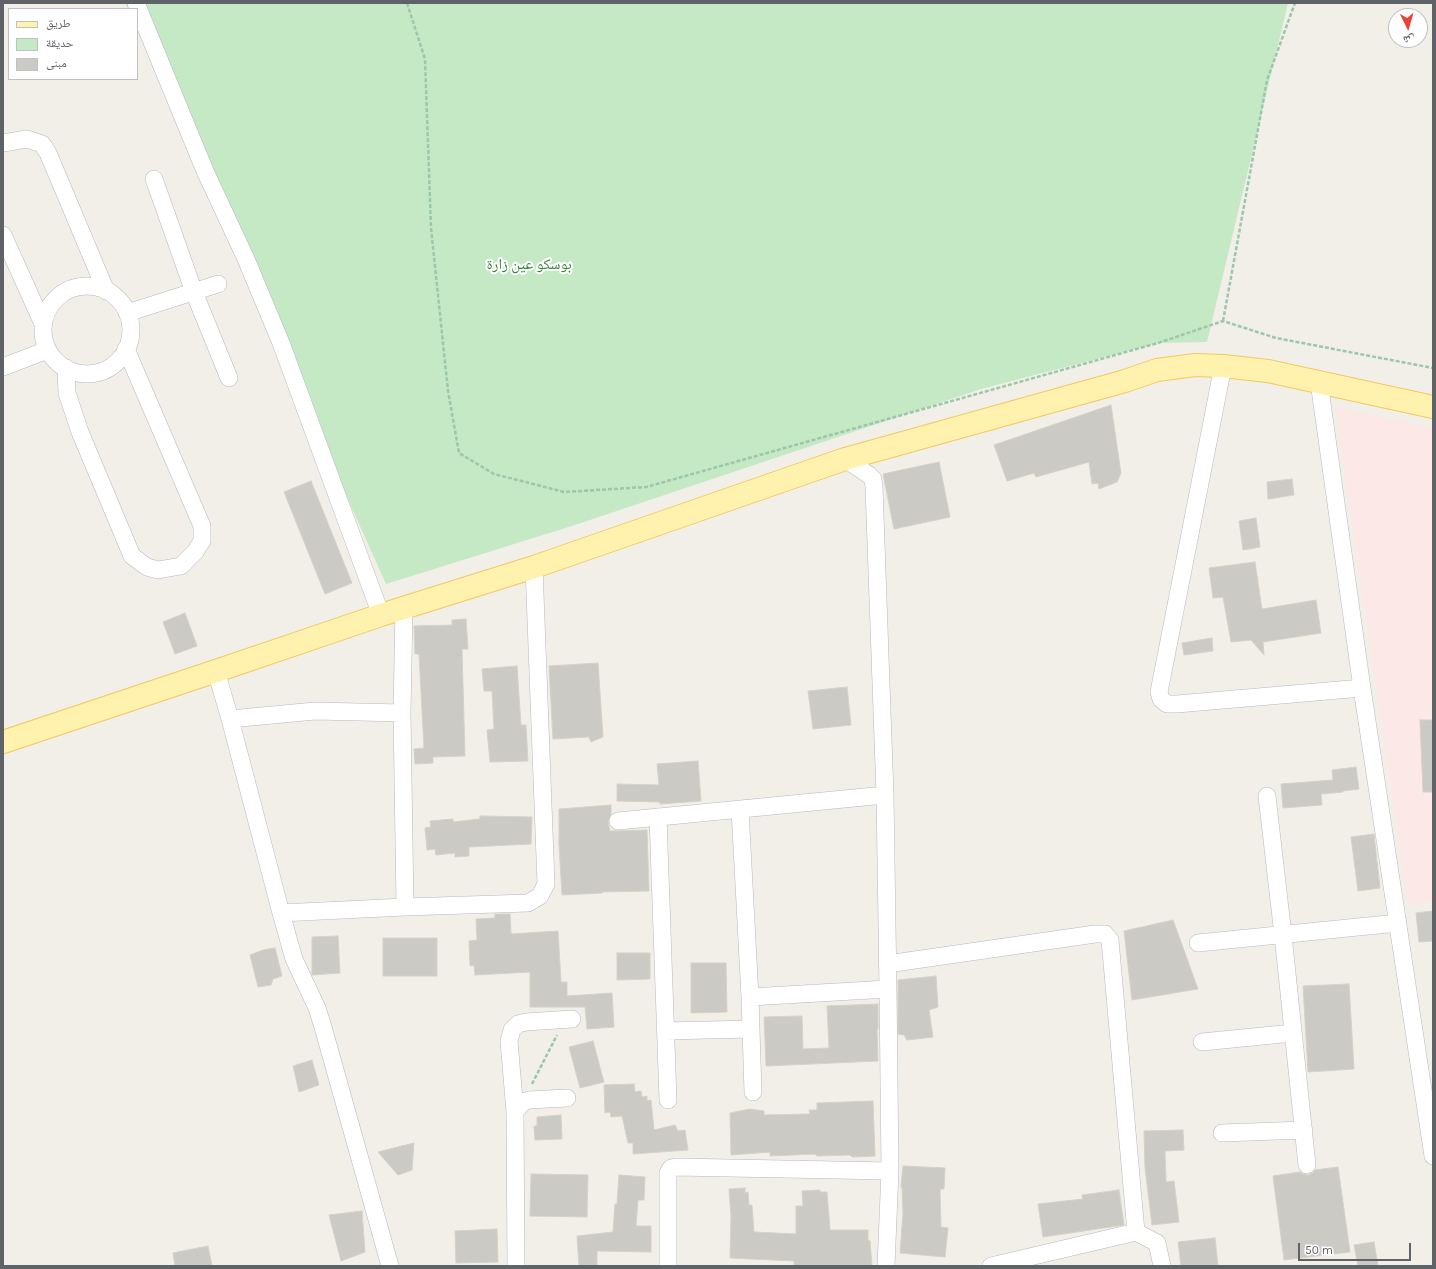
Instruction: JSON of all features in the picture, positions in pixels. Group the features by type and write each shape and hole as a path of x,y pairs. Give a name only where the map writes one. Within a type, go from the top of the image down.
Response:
{"main road":[{"path":"3,742 381,615 534,567 845,459 1125,382 1157,370 1195,365 1223,366 1268,371 1433,406"}],"street":[{"path":"136,3 206,171 246,259 281,343 381,615"},
{"path":"3,143 26,139 42,144 48,153 106,290"},
{"path":"154,179 194,292 228,378"},
{"path":"3,235 43,324"},
{"path":"127,313 218,284"},
{"path":"86,286 106,290 115,296 127,313 131,331 130,340 121,357 115,364 107,369 98,372 79,373 61,367 47,350 43,334 43,324 46,313 51,304 66,291 76,287 86,286"},
{"path":"66,368 67,393 80,432 132,556 147,567 158,570 182,566 195,552 202,541 202,526 126,349"},
{"path":"3,367 47,350"},
{"path":"1223,366 1159,692 1161,700 1167,704 1177,704 1362,688"},
{"path":"1319,382 1362,688 1433,1156"},
{"path":"845,459 870,475 873,480 874,487 885,795 888,989 890,1171 886,1266"},
{"path":"281,914 405,907 528,903 540,896 546,884 534,567"},
{"path":"404,608 402,713 405,907"},
{"path":"216,671 294,959 317,1008 323,1027 390,1266"},
{"path":"230,719 315,711 402,713"},
{"path":"618,821 885,795"},
{"path":"1267,796 1294,1033 1307,1165"},
{"path":"740,810 750,997 752,1092"},
{"path":"658,817 668,1100"},
{"path":"1198,943 1398,924"},
{"path":"887,964 1095,934 1105,934 1110,940 1136,1232"},
{"path":"750,997 888,989"},
{"path":"514,1262 519,1107 509,1041 512,1030 518,1024 568,1019"},
{"path":"666,1031 750,1029"},
{"path":"1202,1042 1294,1033"},
{"path":"519,1107 529,1100 567,1098"},
{"path":"1222,1133 1304,1130"},
{"path":"668,1266 668,1173 671,1168 890,1171"},
{"path":"991,1266 1136,1232 1157,1243 1162,1266"}],"path":[{"path":"407,3 425,59 431,228 448,390 459,453 494,474 564,492 646,487 1150,345 1223,321 1276,338 1433,368"},
{"path":"1223,321 1268,80 1295,3"},
{"path":"519,1107 568,1019"}],"shaded area":[{"path":"1335,407 1433,428 1433,901 1408,904"}],"green space":[{"name":"بوسكو عين زارة","path":"125,3 1288,3 1207,342 1158,343 981,389 578,524 386,584 138,31 138,8 128,8"}],"building":[{"path":"1111,405 1121,473 1117,482 1099,489 1098,483 1092,484 1089,462 1036,477 1034,473 1007,481 994,445"},
{"path":"939,462 950,517 894,529 883,474"},
{"path":"1292,479 1294,495 1268,499 1267,482"},
{"path":"311,481 352,583 325,594 284,492"},
{"path":"1256,518 1260,547 1243,550 1239,521"},
{"path":"1255,562 1262,609 1316,600 1321,633 1263,642 1264,655 1251,640 1231,642 1223,597 1213,598 1209,568"},
{"path":"185,613 197,646 175,654 163,622"},
{"path":"466,619 468,649 462,649 465,756 433,757 433,763 415,764 414,749 424,748 419,654 415,654 414,626 452,625 452,620"},
{"path":"1212,638 1213,651 1184,655 1182,643"},
{"path":"598,663 603,737 591,742 589,737 553,739 549,666"},
{"path":"517,666 521,725 526,725 528,761 490,762 487,730 494,729 492,691 484,691 482,669"},
{"path":"847,687 851,725 813,729 808,691"},
{"path":"1420,720 1433,720 1433,792 1423,792"},
{"path":"698,761 701,801 660,804 660,802 617,801 617,784 659,785 657,764"},
{"path":"1356,767 1359,789 1321,794 1322,805 1283,808 1281,784 1333,780 1332,770"},
{"path":"611,805 611,814 608,822 610,831 647,830 649,891 562,895 559,845 559,809"},
{"path":"480,816 532,817 531,844 469,847 469,856 455,857 455,853 436,855 435,849 427,850 425,828 431,827 430,821 453,819 453,822 480,819"},
{"path":"1374,834 1380,888 1358,891 1351,837"},
{"path":"1433,911 1433,941 1419,942 1416,913"},
{"path":"495,914 510,914 511,934 558,931 561,982 567,982 567,996 612,993 614,1027 587,1029 585,1007 530,1007 530,972 475,975 474,965 470,966 469,941 477,940 476,919 495,918"},
{"path":"1173,920 1198,989 1132,1000 1124,931"},
{"path":"338,936 340,973 312,975 312,937"},
{"path":"383,938 437,938 437,976 383,976"},
{"path":"275,948 282,976 273,979 271,985 258,987 250,955 263,950"},
{"path":"617,953 650,953 650,979 617,980"},
{"path":"691,963 726,963 727,1012 691,1013"},
{"path":"936,976 938,1007 929,1010 933,1037 907,1040 904,1035 898,1034 898,980"},
{"path":"1349,984 1354,1069 1308,1072 1303,986"},
{"path":"878,1004 878,1061 766,1066 764,1017 802,1016 803,1049 829,1048 827,1006"},
{"path":"593,1041 604,1082 580,1088 569,1047"},
{"path":"312,1060 319,1085 299,1092 293,1066"},
{"path":"634,1084 635,1092 641,1091 642,1097 647,1096 647,1101 651,1100 654,1130 675,1125 678,1131 685,1130 688,1150 633,1154 633,1143 628,1143 622,1116 611,1117 610,1112 605,1113 604,1085"},
{"path":"873,1101 875,1156 817,1156 815,1154 770,1156 770,1152 731,1155 730,1113 750,1109 764,1111 764,1115 810,1114 809,1110 817,1110 817,1103"},
{"path":"561,1115 562,1139 535,1140 534,1126 537,1126 537,1117"},
{"path":"1183,1130 1184,1150 1165,1151 1166,1182 1174,1181 1179,1222 1152,1225 1145,1168 1144,1131"},
{"path":"414,1143 412,1170 398,1175 378,1152"},
{"path":"903,1166 945,1168 944,1189 940,1189 941,1227 948,1228 945,1257 900,1253 903,1213 901,1187"},
{"path":"1338,1167 1350,1252 1284,1260 1273,1176 1300,1172 1308,1175 1313,1173 1315,1170"},
{"path":"531,1174 588,1175 587,1217 530,1216"},
{"path":"619,1175 645,1177 644,1200 638,1200 636,1226 651,1226 651,1252 597,1251 597,1266 579,1266 577,1236 613,1232"},
{"path":"745,1188 745,1193 748,1192 749,1205 752,1205 754,1232 796,1234 796,1206 803,1206 802,1191 820,1190 820,1192 827,1192 830,1230 868,1230 872,1266 794,1266 794,1261 730,1258 731,1216 729,1189"},
{"path":"1119,1190 1124,1225 1043,1237 1038,1204 1083,1199 1082,1195"},
{"path":"362,1211 365,1252 341,1261 329,1215"},
{"path":"497,1229 498,1262 456,1263 455,1231"},
{"path":"1215,1238 1218,1266 1181,1266 1178,1242"},
{"path":"1374,1242 1378,1266 1358,1266 1354,1245"},
{"path":"208,1246 212,1266 175,1266 173,1253"}]}
